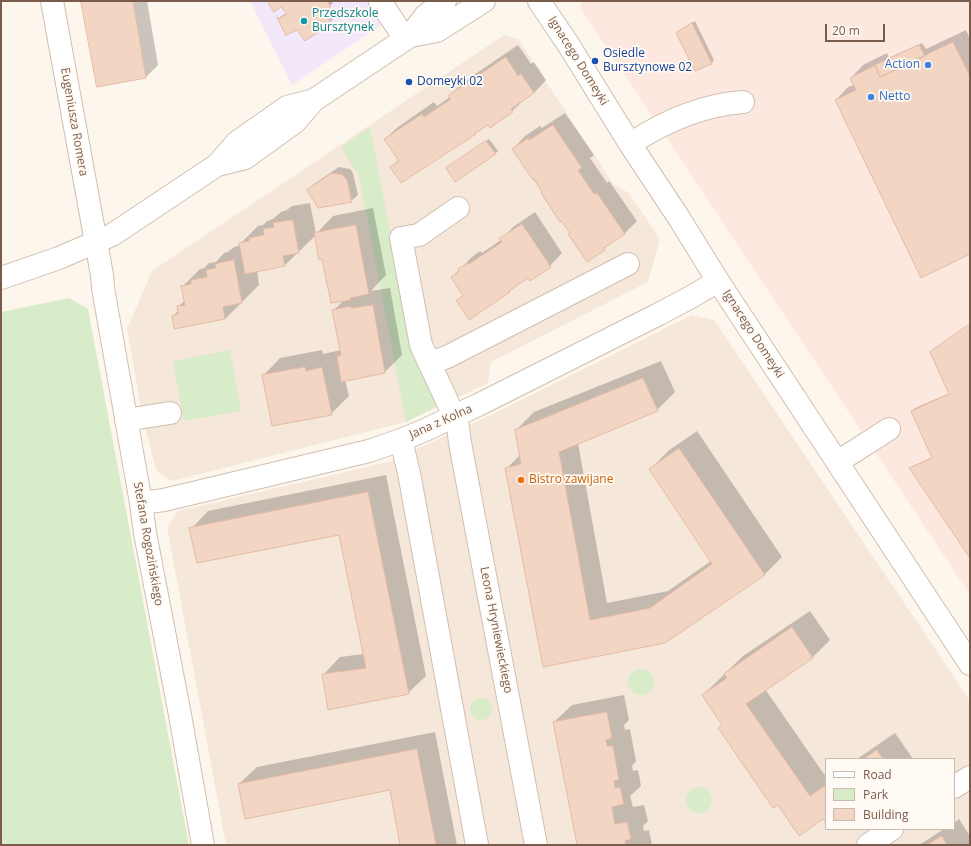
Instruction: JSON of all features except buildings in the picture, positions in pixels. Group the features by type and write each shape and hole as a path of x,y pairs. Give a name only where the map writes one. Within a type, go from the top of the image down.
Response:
{"street":[{"name":"Eugeniusza Romera","path":"52,1 95,243"},
{"path":"380,1 407,37"},
{"path":"1,278 59,258 112,235 217,165 245,158 295,122 314,100 407,37 425,16 445,1"},
{"path":"407,37 437,31 484,1"},
{"name":"Ignacego Domeyki","path":"539,1 718,281 968,658"},
{"path":"630,144 650,131 678,118 714,106 743,102"},
{"name":"Leona Hryniewieckiego","path":"458,208 419,234 401,238 421,345 458,427 461,451 536,845"},
{"name":"Stefana Rogozińskiego","path":"95,243 102,276 145,532 204,845"},
{"path":"429,363 447,357 628,264"},
{"name":"Jana z Kolna","path":"141,503 164,500 369,451 401,440 425,430 691,298 718,281"},
{"path":"126,420 170,412"},
{"path":"837,462 889,429"},
{"path":"401,440 412,489 477,845"},
{"path":"955,787 970,777"},
{"path":"868,845 890,830"}],"shaded area":[{"path":"250,1 368,1 383,24 292,85"},
{"path":"581,1 970,1 970,595 581,9"},
{"path":"504,35 518,39 614,185 629,193 660,239 648,282 491,362 488,383 406,422 172,481 156,470 142,416 127,329 152,271"},
{"path":"692,315 714,320 970,701 970,845 226,845 167,527 178,511 388,462 491,415"}],"green space":[{"path":"370,127 413,350 439,405 406,422 359,176 341,147"},
{"path":"69,298 88,309 189,845 1,845 1,312"},
{"path":"230,350 241,411 184,421 173,361"},
{"path":"641,669 651,672 654,682 651,692 641,695 631,692 628,682 631,672"},
{"path":"481,698 489,701 492,709 489,717 481,720 473,717 470,709 473,701"},
{"path":"699,787 708,791 712,800 708,809 699,813 690,809 686,800 690,791"}],"place":[{"name":"Przedszkole Bursztynek","path":"304,21"},
{"name":"Osiedle Bursztynowe 02","path":"595,61"},
{"name":"Action","path":"928,65"},
{"name":"Domeyki 02","path":"409,82"},
{"name":"Netto","path":"871,97"},
{"name":"Bistro zawijane","path":"521,480"}]}
